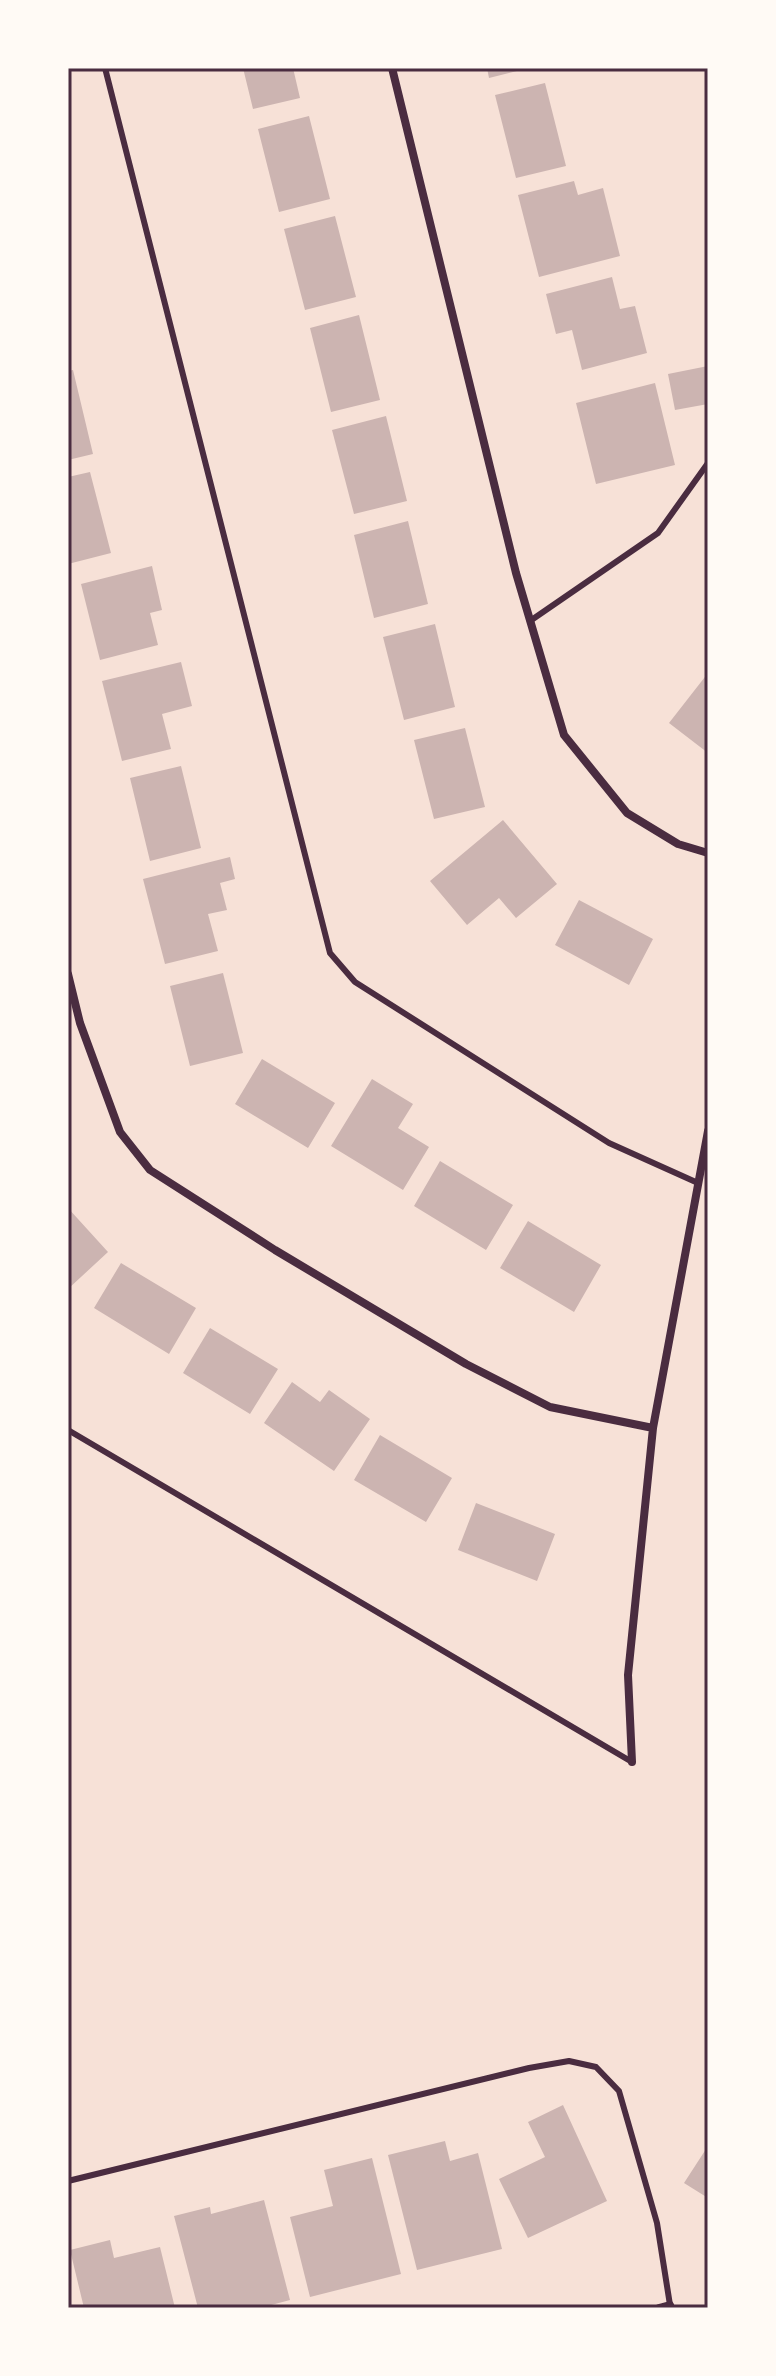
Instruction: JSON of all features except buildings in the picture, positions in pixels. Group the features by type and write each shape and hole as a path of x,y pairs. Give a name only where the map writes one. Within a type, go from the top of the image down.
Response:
{"street":[{"path":"392,68 516,573 564,735 627,813 678,844 708,853"},
{"path":"68,974 80,1023 120,1132 150,1170 275,1250 466,1364 550,1407 653,1428"},
{"path":"632,1762 628,1675 653,1428 708,1131"},
{"path":"659,2308 670,2307"}],"lane":[{"path":"105,68 330,953 355,982 609,1143 698,1183"},
{"path":"530,621 658,533 708,463"},
{"path":"68,1430 632,1762"},
{"path":"68,2181 529,2068 569,2061 596,2067 619,2091 657,2223 670,2307"}]}
